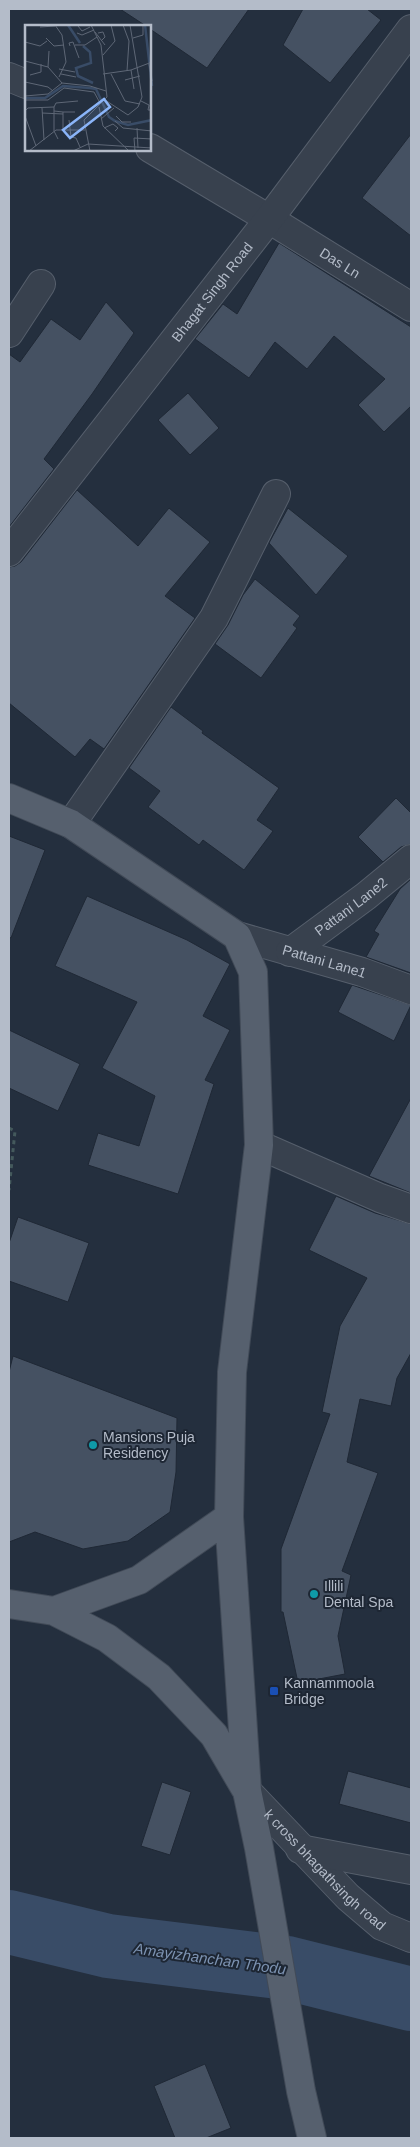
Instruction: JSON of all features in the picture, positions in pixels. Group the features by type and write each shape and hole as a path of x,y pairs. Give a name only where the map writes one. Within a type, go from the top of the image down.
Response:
{"main road":[{"path":"9,798 71,824 237,936 253,972 259,1145 232,1372 229,1517 247,1791 259,1848 300,2091 312,2138"},
{"path":"54,1611 138,1580 229,1517"},
{"path":"9,1604 54,1611 107,1638 159,1677 214,1736 247,1791"}],"street":[{"name":"Bhagat Singh Road","path":"9,552 269,219 411,28"},
{"path":"9,77 25,84"},
{"name":"Das Ln","path":"151,149 269,219 411,308"},
{"path":"9,333 41,284"},
{"path":"71,824 214,618 276,494"},
{"name":"Pattani Lane2","path":"290,952 366,896 411,859"},
{"name":"Pattani Lane1","path":"237,936 362,972 411,990"},
{"path":"259,1145 380,1198 411,1209"},
{"name":"k cross bhagathsingh road","path":"247,1791 348,1898 382,1926 411,1938"},
{"path":"300,1849 411,1870"}],"path":[{"path":"9,1128 15,1131 9,1190"}],"building":[{"path":"120,9 249,9 207,68 151,30 151,25 144,25"},
{"path":"303,9 367,9 381,20 330,83 283,45"},
{"path":"411,134 411,236 362,198"},
{"path":"279,243 411,327 411,406 384,432 358,405 385,379 334,336 307,369 275,342 249,378 195,339 223,304 237,314"},
{"path":"106,302 134,333 44,459 54,469 9,527 9,354 20,362 51,319 80,340"},
{"path":"188,393 219,428 190,455 158,420"},
{"path":"77,490 138,546 169,508 210,542 165,596 195,618 104,749 90,739 75,757 9,703 9,567 21,562"},
{"path":"288,508 348,556 316,595 269,543"},
{"path":"255,579 300,616 293,625 297,628 261,678 215,644 228,625 243,595"},
{"path":"171,707 203,731 202,733 279,788 257,820 273,831 244,870 203,840 199,845 148,807 160,791 129,768"},
{"path":"396,798 411,813 411,844 401,847 383,862 358,837"},
{"path":"9,836 45,850 11,938 9,937"},
{"path":"411,879 411,973 366,957 379,934 374,931 400,889"},
{"path":"87,896 187,940 230,964 203,1016 230,1030 205,1080 214,1084 178,1194 88,1165 98,1133 139,1146 155,1096 102,1068 137,1002 55,966"},
{"path":"352,985 411,1005 394,1041 338,1012"},
{"path":"9,1030 80,1064 58,1111 9,1088"},
{"path":"411,1098 411,1193 369,1176"},
{"path":"336,1196 375,1213 411,1224 411,1353 397,1378 391,1406 360,1399 347,1462 378,1473 342,1571 351,1575 338,1636 345,1674 298,1683 283,1612 281,1612 281,1549 330,1414 322,1412 340,1326 367,1278 309,1250"},
{"path":"18,1217 89,1243 68,1302 9,1281 9,1243"},
{"name":"Mansions Puja Residency","path":"13,1356 177,1418 176,1472 170,1512 128,1541 83,1549 35,1532 9,1542 9,1372"},
{"path":"348,1771 411,1788 411,1823 339,1804"},
{"path":"162,1782 191,1792 170,1855 141,1846"},
{"path":"205,2064 231,2128 206,2138 175,2138 154,2086"}],"waterway":[{"name":"Amayizhanchan Thodu","path":"9,1922 108,1946 287,1968 411,1999"}],"place":[{"name":"Mansions Puja Residency","path":"93,1445"},
{"name":"Illili Dental Spa","path":"314,1594"},
{"name":"Kannammoola Bridge","path":"274,1691"}]}
